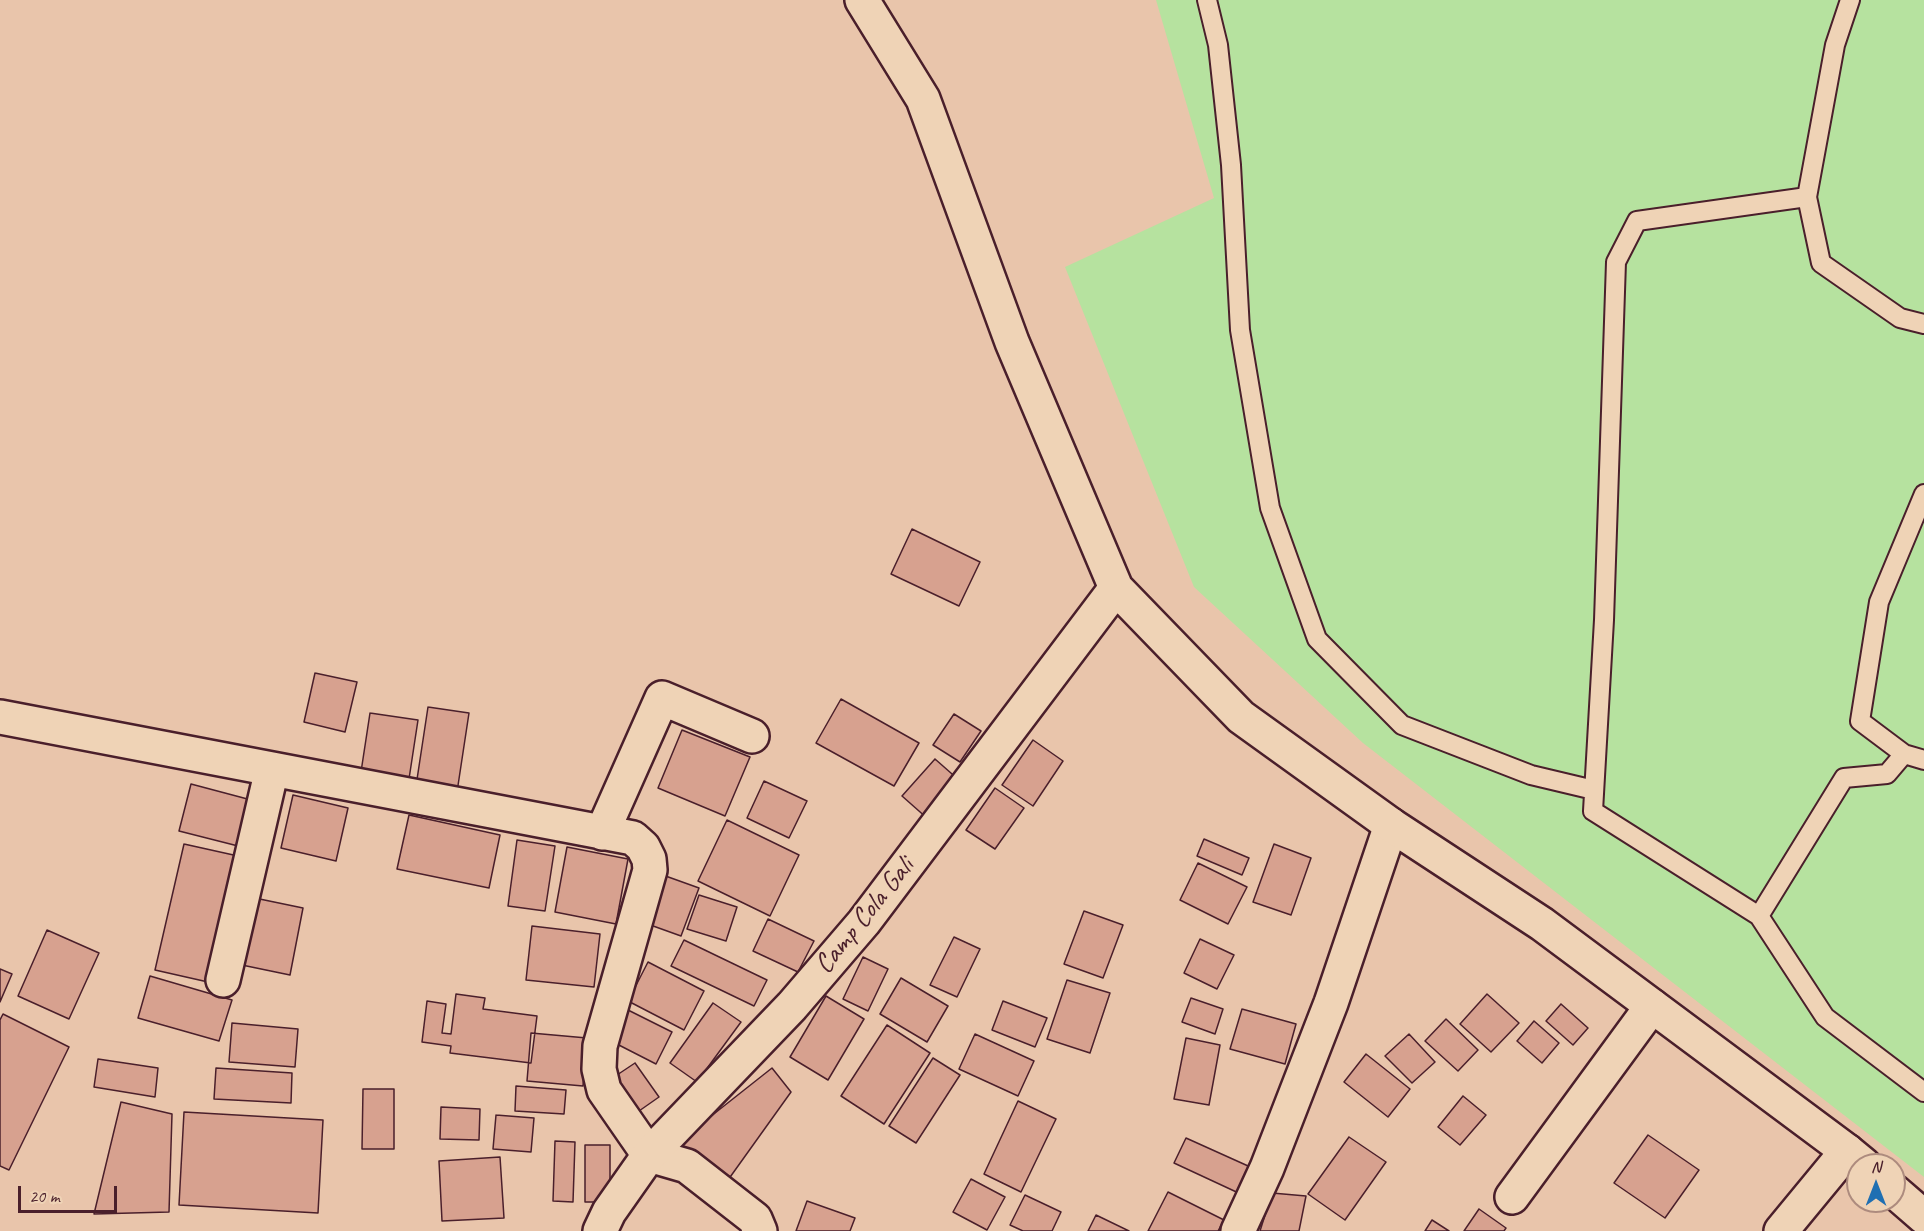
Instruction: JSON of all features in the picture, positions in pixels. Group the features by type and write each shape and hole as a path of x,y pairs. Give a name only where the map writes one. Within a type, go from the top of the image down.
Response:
{"street":[{"path":"862,0 923,99 1012,342 1116,588 1241,717 1391,825 1542,924 1849,1153"},
{"name":"Camp Cola Gali","path":"600,1231 609,1212 649,1155 792,1006 864,922 1116,588"},
{"path":"602,833 662,698 752,736"},
{"path":"0,717 633,838 643,847 649,859 650,870 600,1046 599,1069 604,1089 649,1155 687,1166 755,1219 760,1231"},
{"path":"223,980 272,769"},
{"path":"1238,1231 1267,1168 1332,1002 1391,825"},
{"path":"1512,1197 1652,1006"},
{"path":"1781,1231 1846,1168"},
{"path":"1906,1201 1924,1217"}],"lane":[{"path":"1207,0 1218,45 1232,165 1240,330 1270,508 1317,639 1402,725 1531,776 1594,790"},
{"path":"1851,0 1835,45 1807,197 1821,263 1900,318 1924,324"},
{"path":"1807,197 1637,221 1616,262 1604,620 1593,811 1759,916 1825,1017 1924,1092"},
{"path":"1924,494 1879,602 1860,721 1904,754 1924,760"},
{"path":"1759,916 1844,778 1887,774 1904,754"}],"green space":[{"path":"1156,0 1924,0 1924,1177 1906,1163 1906,1153 1893,1153 1363,743 1194,587 1065,267 1214,198"}],"building":[{"path":"912,529 980,562 959,606 891,574"},
{"path":"315,673 357,682 345,732 304,722"},
{"path":"841,699 919,743 894,786 816,743"},
{"path":"428,707 469,713 457,792 416,786"},
{"path":"370,713 418,720 407,792 359,785"},
{"path":"954,714 981,731 960,762 933,745"},
{"path":"682,730 750,757 725,816 658,788"},
{"path":"1033,740 1063,761 1033,806 1002,785"},
{"path":"935,759 960,781 928,819 902,796"},
{"path":"764,781 807,801 789,838 747,818"},
{"path":"191,784 255,801 242,847 179,831"},
{"path":"995,788 1024,808 995,849 966,830"},
{"path":"293,795 348,808 336,861 281,848"},
{"path":"409,815 500,835 489,888 397,869"},
{"path":"727,820 799,855 770,916 698,881"},
{"path":"1204,839 1249,858 1242,875 1197,856"},
{"path":"517,840 555,846 545,911 508,906"},
{"path":"184,844 238,856 208,982 155,970"},
{"path":"1274,844 1311,858 1291,915 1253,902"},
{"path":"567,847 628,859 616,924 555,912"},
{"path":"1198,863 1247,887 1228,924 1180,900"},
{"path":"660,874 699,888 681,936 642,922"},
{"path":"699,895 737,907 726,941 687,929"},
{"path":"250,897 303,908 290,975 237,964"},
{"path":"1084,911 1123,925 1103,978 1064,964"},
{"path":"768,919 814,941 798,972 753,951"},
{"path":"532,926 600,934 594,987 526,980"},
{"path":"47,930 99,953 69,1019 18,996"},
{"path":"954,937 980,949 957,997 930,985"},
{"path":"1200,939 1234,955 1217,989 1184,973"},
{"path":"684,940 767,980 754,1006 671,966"},
{"path":"863,957 888,969 868,1011 843,999"},
{"path":"648,962 704,991 684,1030 628,1001"},
{"path":"0,969 12,974 0,1002"},
{"path":"150,976 232,1000 219,1041 138,1018"},
{"path":"901,978 948,1006 927,1042 880,1014"},
{"path":"1067,980 1110,993 1090,1053 1047,1039"},
{"path":"456,994 485,998 483,1009 537,1016 531,1063 450,1053 451,1046 422,1042 427,1001 446,1004 442,1033 451,1034"},
{"path":"1487,994 1519,1023 1491,1052 1460,1024"},
{"path":"826,996 864,1019 828,1080 790,1057"},
{"path":"1191,998 1223,1009 1215,1034 1182,1022"},
{"path":"1003,1001 1047,1018 1035,1047 992,1030"},
{"path":"713,1003 741,1022 697,1082 670,1063"},
{"path":"1561,1004 1588,1028 1573,1045 1546,1021"},
{"path":"1242,1009 1296,1024 1285,1064 1230,1049"},
{"path":"628,1010 672,1032 656,1064 611,1041"},
{"path":"3,1014 69,1047 9,1170 0,1166 0,1020"},
{"path":"1446,1019 1478,1050 1458,1071 1425,1041"},
{"path":"1534,1021 1559,1043 1542,1063 1517,1041"},
{"path":"232,1023 298,1029 295,1067 229,1062"},
{"path":"887,1025 930,1053 884,1124 841,1096"},
{"path":"531,1033 587,1038 583,1086 527,1081"},
{"path":"975,1034 1034,1061 1018,1096 959,1069"},
{"path":"1409,1034 1435,1062 1412,1083 1385,1056"},
{"path":"1186,1038 1220,1045 1209,1105 1174,1099"},
{"path":"1366,1054 1410,1089 1388,1117 1344,1082"},
{"path":"933,1058 960,1075 916,1143 889,1126"},
{"path":"98,1059 158,1068 155,1097 94,1087"},
{"path":"635,1063 659,1097 629,1118 605,1083"},
{"path":"216,1068 292,1073 291,1103 214,1099"},
{"path":"772,1068 791,1092 728,1180 672,1147"},
{"path":"516,1086 566,1090 564,1114 515,1111"},
{"path":"363,1089 394,1089 394,1149 362,1149"},
{"path":"1463,1096 1486,1115 1460,1145 1438,1127"},
{"path":"1018,1101 1056,1119 1021,1192 984,1174"},
{"path":"121,1102 172,1114 169,1212 94,1214"},
{"path":"441,1107 480,1109 479,1140 440,1139"},
{"path":"184,1112 323,1120 318,1213 179,1205"},
{"path":"496,1115 534,1118 531,1152 493,1149"},
{"path":"1648,1135 1699,1170 1665,1218 1614,1183"},
{"path":"1349,1137 1386,1162 1345,1220 1308,1194"},
{"path":"1186,1138 1257,1170 1245,1196 1174,1163"},
{"path":"555,1141 575,1142 573,1202 553,1201"},
{"path":"585,1145 610,1145 610,1202 585,1202"},
{"path":"500,1157 504,1218 442,1221 439,1161"},
{"path":"971,1179 1005,1197 987,1230 953,1212"},
{"path":"1168,1192 1224,1220 1218,1231 1148,1231"},
{"path":"1272,1193 1306,1196 1299,1231 1260,1231"},
{"path":"1025,1195 1061,1212 1052,1231 1023,1231 1010,1225"},
{"path":"807,1201 855,1218 850,1231 796,1231"},
{"path":"1479,1209 1506,1228 1504,1231 1464,1231"},
{"path":"1096,1215 1129,1231 1088,1231"},
{"path":"1432,1220 1449,1231 1425,1231"}]}
